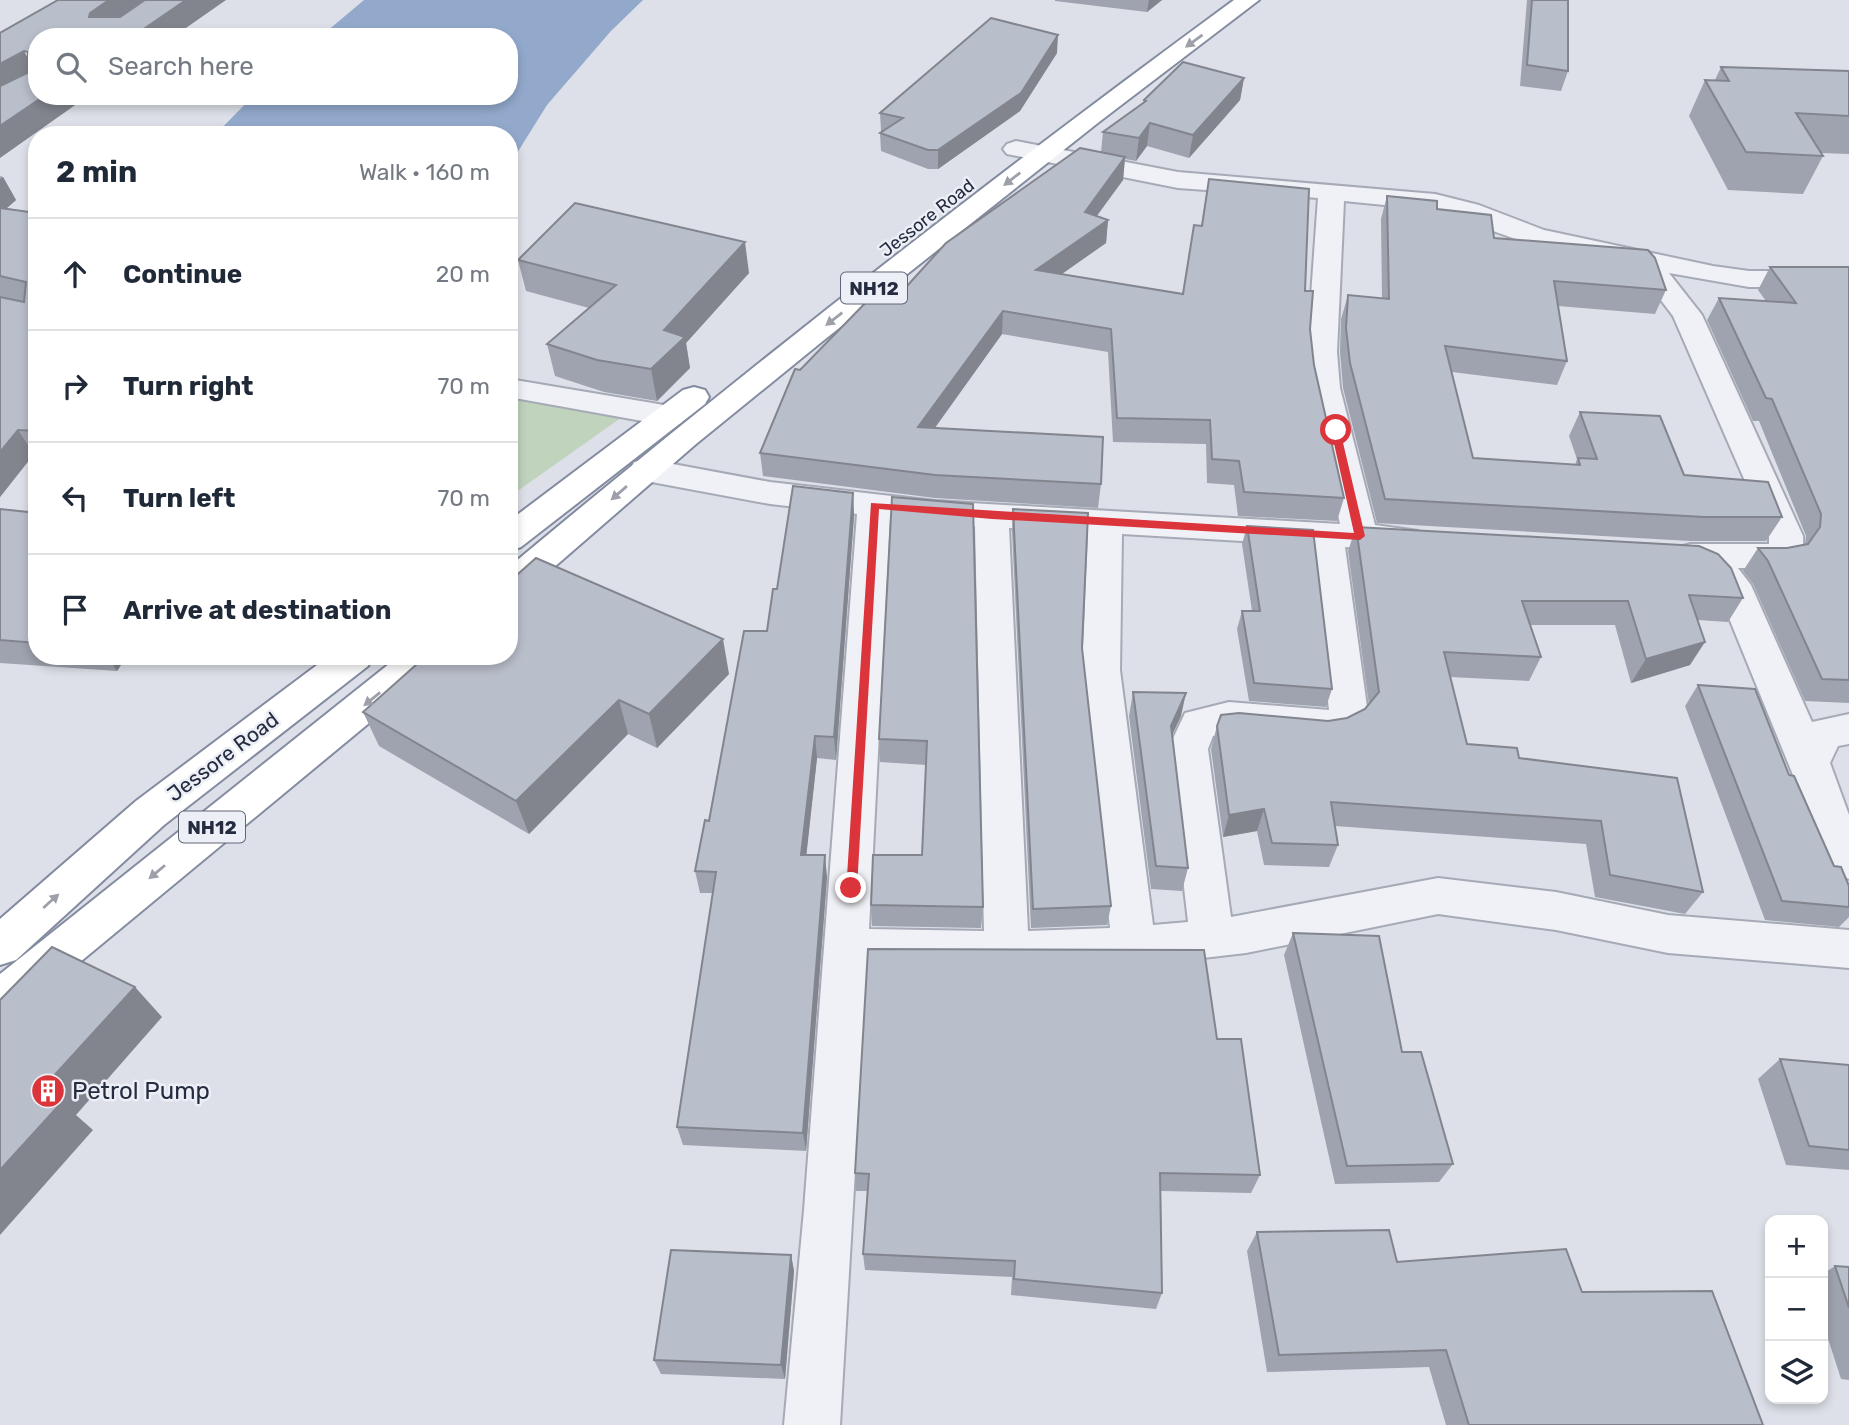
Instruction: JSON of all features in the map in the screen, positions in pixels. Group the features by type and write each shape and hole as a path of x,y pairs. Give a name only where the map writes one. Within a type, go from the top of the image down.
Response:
{"highway":[{"name":"Jessore Road","path":"518,532 1212,0"},
{"name":"NH12","path":"518,578 646,470 1045,154 1248,0"},
{"name":"Jessore Road","path":"0,946 150,813 343,665"},
{"name":"NH12","path":"0,1001 414,665"}],"street":[{"path":"1016,149 1178,180 1435,202 1470,211 1537,237 1749,279 1849,279"},
{"path":"1212,938 1188,749 1191,737 1199,724 1229,718 1321,727 1341,723 1349,713 1343,535 1322,352 1331,192"},
{"path":"1644,258 1687,315 1786,536 1787,551 1778,556 1689,556 1654,553"},
{"path":"518,389 670,416"},
{"path":"646,470 770,493 992,516 1440,541"},
{"path":"811,1425 846,948 874,505"},
{"path":"992,516 1007,950"},
{"path":"1105,523 1101,670 1134,947"},
{"path":"1689,556 1717,568 1734,585 1849,861"},
{"path":"1810,763 1825,733 1849,729"},
{"path":"846,948 1007,950 1134,947 1212,938 1438,896 1556,911 1668,934 1849,949"}],"green space":[{"path":"518,399 625,415 518,491"}],"water":[{"path":"364,0 643,0 611,31 547,105 518,152 518,126 224,126 244,105 518,105 518,28 331,28"}],"building":[{"path":"58,0 109,0 90,13 89,17 120,17 145,0 186,0 145,28 28,28 28,52 24,51 0,64 0,33"},
{"path":"1532,0 1568,0 1568,71 1527,65"},
{"path":"991,18 1058,35 1021,93 938,150 928,150 880,133 903,118 880,113"},
{"path":"28,52 28,105 31,105 0,126 0,86 27,73"},
{"path":"1183,62 1244,78 1193,135 1150,123 1139,138 1103,132 1146,101 1144,100"},
{"path":"1721,67 1849,71 1849,116 1796,113 1823,156 1746,152 1705,80 1729,81"},
{"path":"1080,148 1125,157 1085,212 1108,220 1036,270 1183,294 1194,225 1202,226 1209,179 1309,189 1305,291 1313,291 1310,329 1314,365 1344,498 1244,492 1239,461 1212,459 1210,420 1117,418 1111,329 1003,311 918,427 1103,437 1101,484 935,475 760,453 795,369 800,370 877,291 897,297 946,243"},
{"path":"1387,196 1437,201 1437,209 1491,215 1494,238 1648,250 1655,258 1666,290 1554,281 1567,361 1445,346 1473,458 1580,465 1578,458 1597,459 1580,412 1660,416 1684,475 1768,482 1782,517 1704,517 1385,499 1350,363 1346,328 1348,295 1389,299"},
{"path":"575,203 745,242 664,330 685,337 651,369 597,360 547,344 616,285 518,260"},
{"path":"0,208 28,212 28,431 18,430 0,452 0,297 24,302 26,282 0,276"},
{"path":"1770,267 1849,267 1849,680 1822,679 1768,561 1758,548 1787,548 1808,544 1820,527 1821,514 1772,399 1766,398 1719,298 1796,303"},
{"path":"793,486 853,493 834,737 815,736 801,855 825,855 803,1133 677,1127 716,872 695,871 705,820 709,821 744,631 767,631 773,589 777,589"},
{"path":"892,497 973,504 983,907 871,905 873,855 922,855 927,741 879,739"},
{"path":"0,509 28,512 28,642 0,640"},
{"path":"1013,509 1088,513 1082,648 1111,906 1033,909"},
{"path":"1247,526 1313,530 1332,689 1254,683 1242,611 1260,611"},
{"path":"1356,527 1699,546 1718,554 1731,568 1743,598 1689,595 1705,642 1646,659 1628,601 1522,601 1541,657 1444,652 1467,744 1517,748 1519,758 1677,778 1703,892 1610,875 1601,821 1331,802 1338,845 1272,843 1264,809 1229,815 1217,726 1221,715 1239,713 1328,721 1347,718 1365,709 1379,692"},
{"path":"536,558 723,639 649,714 619,700 516,801 363,712 416,665 518,665 518,574"},
{"path":"1698,685 1755,689 1789,775 1794,776 1834,866 1841,867 1849,886 1849,907 1782,901"},
{"path":"1133,692 1186,693 1171,726 1188,868 1156,866"},
{"path":"1293,933 1379,936 1402,1052 1421,1052 1453,1164 1347,1166"},
{"path":"52,947 135,987 40,1091 62,1102 0,1170 0,1000"},
{"path":"868,949 1204,950 1217,1039 1241,1039 1260,1175 1160,1173 1162,1293 1014,1279 1015,1261 863,1254 869,1174 855,1173"},
{"path":"1780,1059 1849,1065 1849,1150 1809,1146"},
{"path":"1389,1230 1397,1262 1566,1249 1582,1292 1712,1291 1763,1425 1469,1425 1446,1350 1279,1355 1257,1232"},
{"path":"671,1250 791,1255 781,1365 654,1360"},
{"path":"1835,1266 1849,1267 1849,1308"}],"place":[{"name":"Petrol Pump","path":"48,1091"}],"route":[{"path":"851,888 874,505 992,516 1360,536 1336,430"}]}
